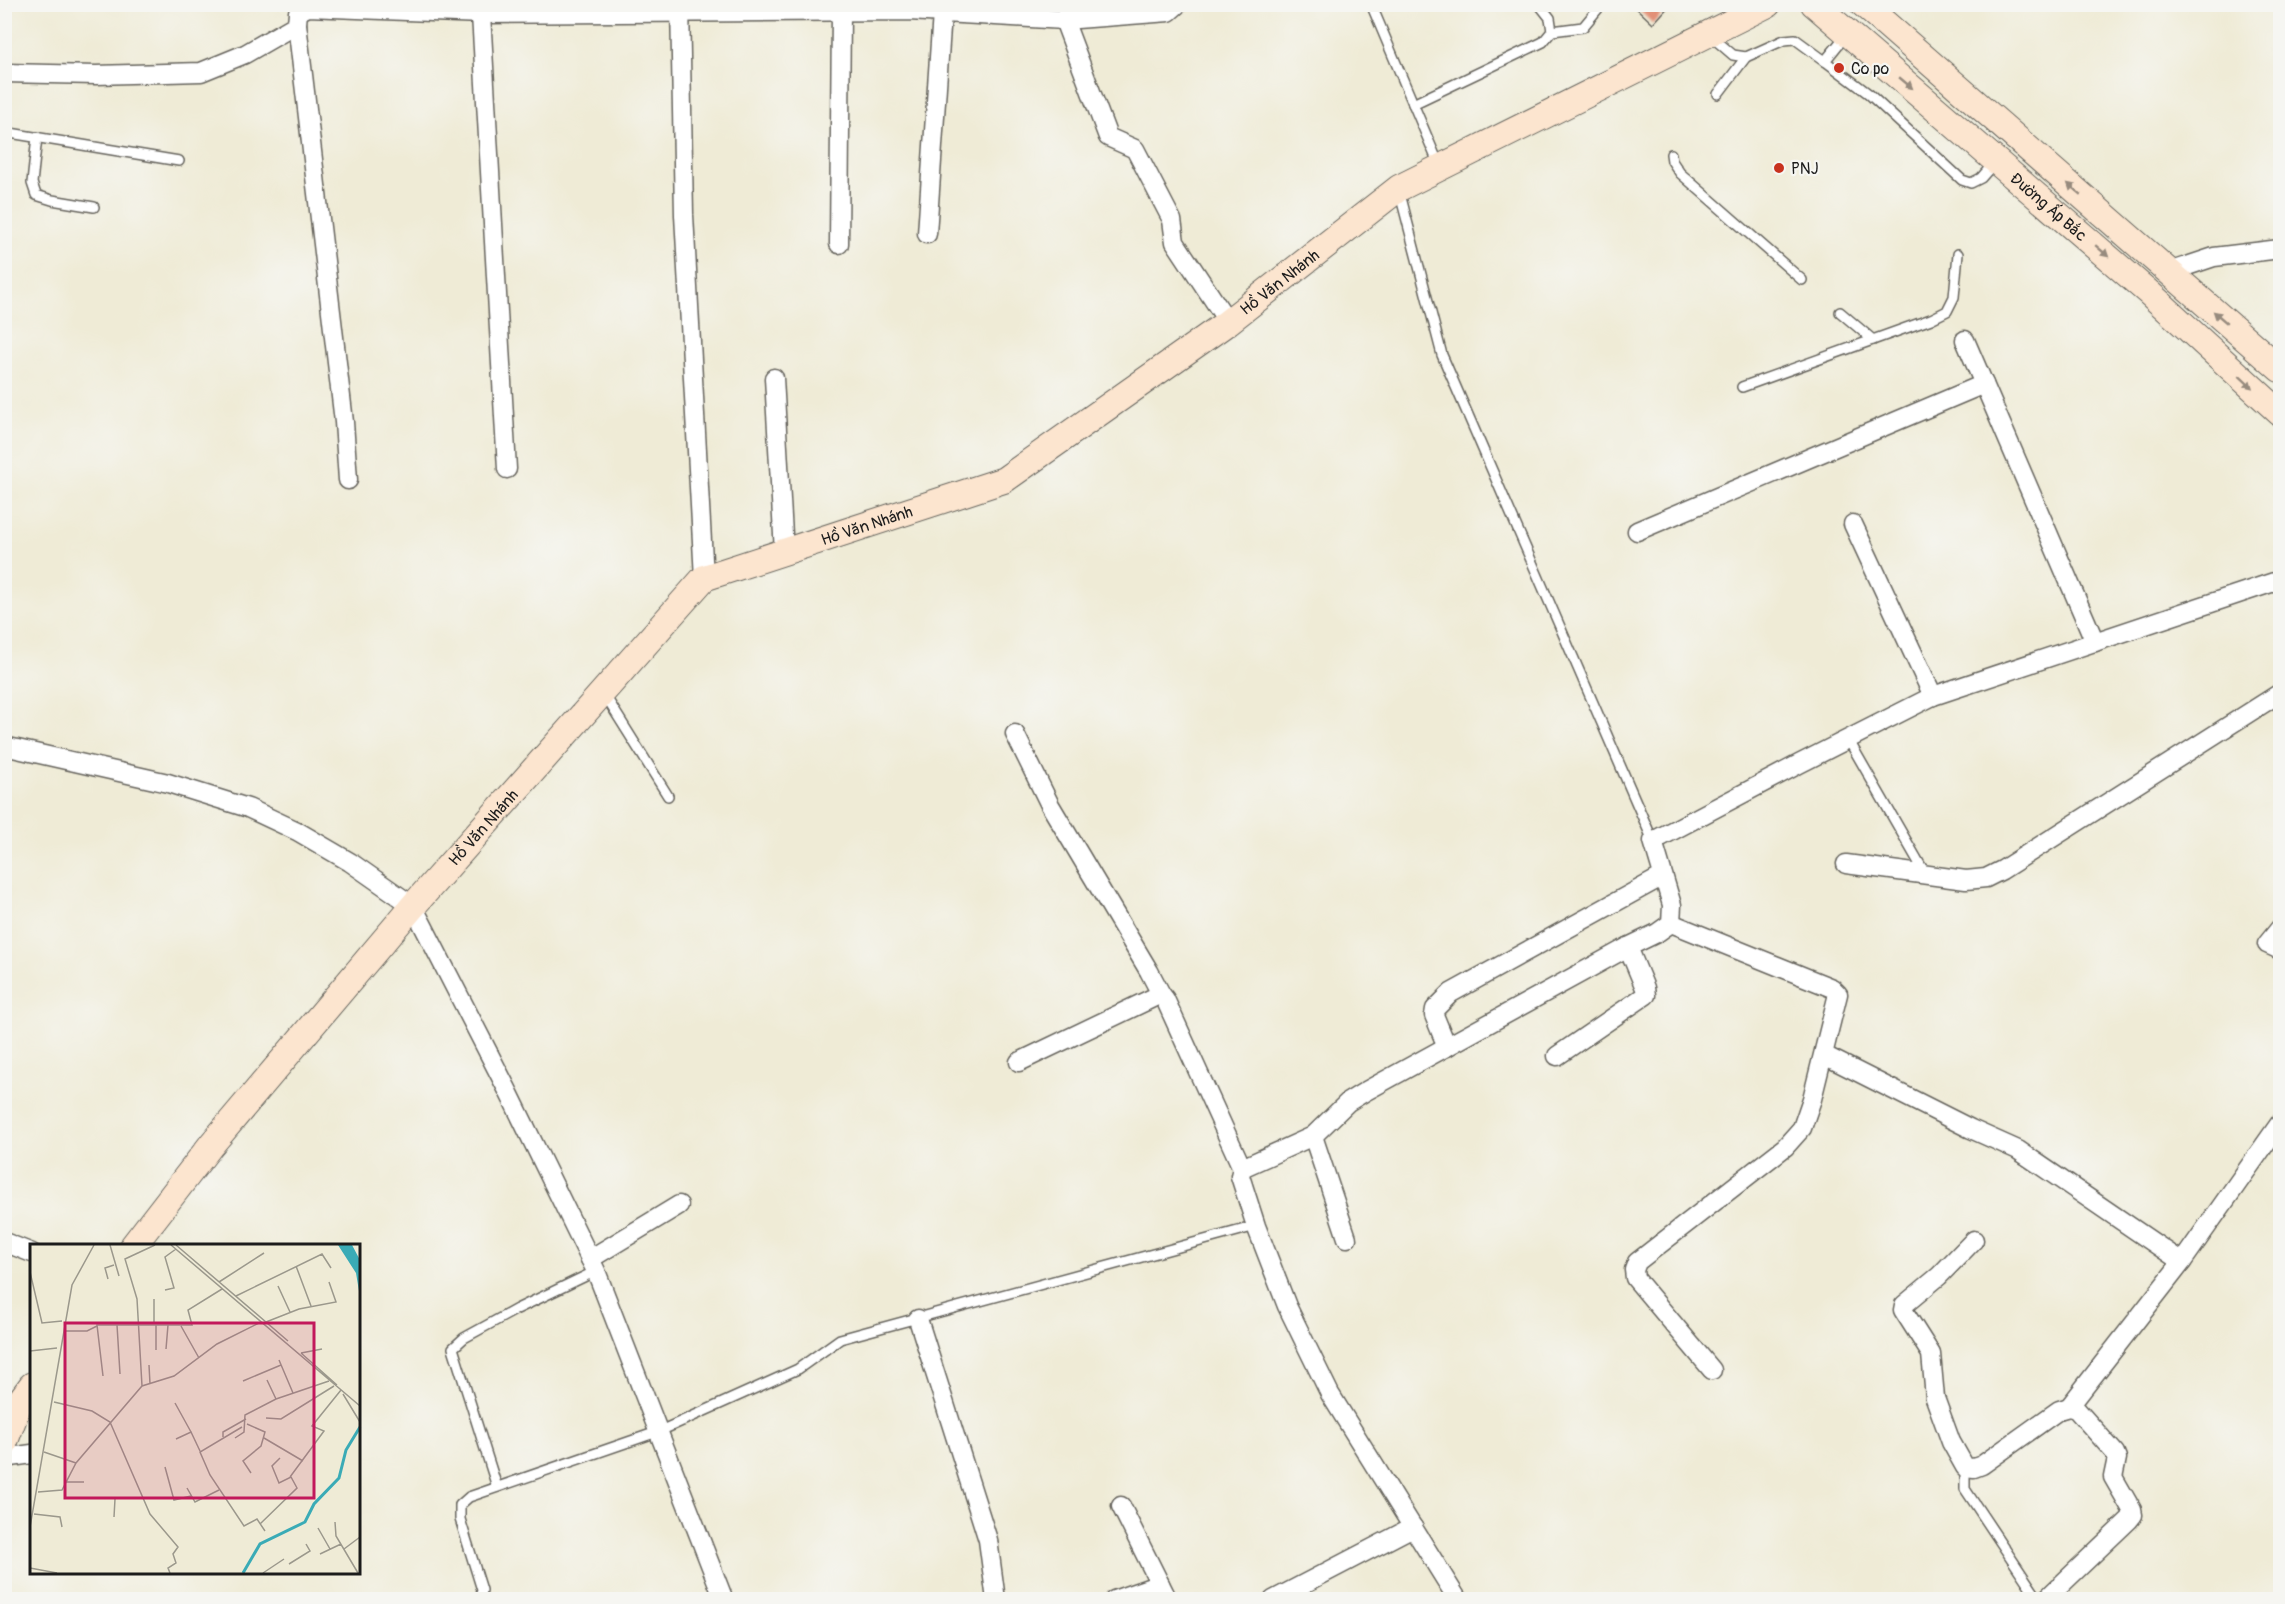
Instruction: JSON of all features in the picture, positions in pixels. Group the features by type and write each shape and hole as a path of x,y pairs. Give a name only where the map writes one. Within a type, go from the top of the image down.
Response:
{"street":[{"path":"348,480 297,24 298,12 308,7 481,14 680,8 816,8 840,11 895,8 1064,20 1169,12 1178,7 1178,4"},
{"name":"Hồ Văn Nhánh","path":"134,1244 211,1145 413,906 704,578 1004,480 1228,322 1399,188 1768,4"},
{"name":"Đường Ấp Bắc","path":"1814,4 2148,292 2280,414"},
{"name":"Đường Ấp Bắc","path":"1863,4 2280,369"},
{"path":"680,8 684,215 704,578"},
{"path":"839,244 840,11"},
{"path":"927,234 942,13"},
{"path":"481,14 507,469"},
{"path":"1064,20 1108,137 1134,149 1172,220 1175,242 1228,322"},
{"path":"4,73 96,75 201,72 245,54 297,24"},
{"path":"2169,272 2214,256 2280,249"},
{"path":"1965,340 2095,642"},
{"path":"774,378 783,552"},
{"path":"1637,531 1984,384"},
{"path":"1853,524 1933,696"},
{"path":"1671,923 1672,905 1653,841 1933,696 2280,580"},
{"path":"1846,864 1966,880 1986,878 2280,693"},
{"path":"1015,734 1050,805 1161,994 1242,1168 1240,1176 1256,1226 1287,1306 1330,1394 1458,1599"},
{"path":"4,746 168,783 248,808 297,831 350,862 413,906 507,1089 593,1265 724,1599"},
{"path":"1447,1047 1434,1015 1435,1009 1451,993 1664,876"},
{"path":"1242,1168 1313,1136 1348,1102 1365,1091 1657,933 1671,923"},
{"path":"1671,923 1832,988 1839,994 1812,1099 1802,1128 1785,1147 1637,1262 1634,1270 1635,1278 1712,1370"},
{"path":"2280,928 2267,944 2280,950"},
{"path":"1557,1056 1646,995 1628,947"},
{"path":"1020,1062 1161,994"},
{"path":"1824,1055 1971,1129 2018,1150 2182,1262"},
{"path":"2069,1407 2182,1262 2280,1123"},
{"path":"1313,1136 1347,1238"},
{"path":"593,1265 680,1205"},
{"path":"1974,1240 1939,1276 1904,1305 1904,1310 1931,1354 1935,1398 1952,1442 1965,1467 1974,1468 1982,1465 2059,1410 2069,1407 2076,1409 2115,1453 2113,1477 2133,1515 2044,1599"},
{"path":"4,1242 30,1252"},
{"path":"918,1319 988,1540 996,1599"},
{"path":"4,1444 20,1401 30,1388"},
{"path":"4,1458 30,1454"},
{"path":"1114,1599 1164,1592 1121,1506"},
{"path":"1273,1599 1413,1527"}],"lane":[{"path":"1371,4 1439,167"},
{"path":"1539,4 1550,18 1552,31"},
{"path":"1413,104 1543,42 1552,31 1583,27 1602,4"},
{"path":"1825,61 1848,33"},
{"path":"1709,34 1733,55 1746,57"},
{"path":"1718,94 1746,57 1784,40 1795,39 1869,94 1962,180 1971,183"},
{"path":"4,132 179,161"},
{"path":"38,137 33,183 36,195 94,207"},
{"path":"1671,154 1672,161 1680,173 1802,280"},
{"path":"1967,193 1971,183 1981,178 1996,160"},
{"path":"1399,188 1442,355 1653,841"},
{"path":"1742,387 1947,311 1954,297 1958,254"},
{"path":"1840,312 1873,340"},
{"path":"602,692 668,796"},
{"path":"1848,739 1926,875"},
{"path":"480,1599 482,1590 460,1519 460,1505 469,1497 660,1431 798,1369 840,1340 1256,1226"},
{"path":"498,1487 453,1348 464,1338 593,1265"},
{"path":"1965,1467 1965,1489 2039,1599"}],"building":[{"path":"1632,4 1671,4 1653,24"}],"place":[{"name":"Co po","path":"1839,68"},
{"name":"PNJ","path":"1779,168"}]}
